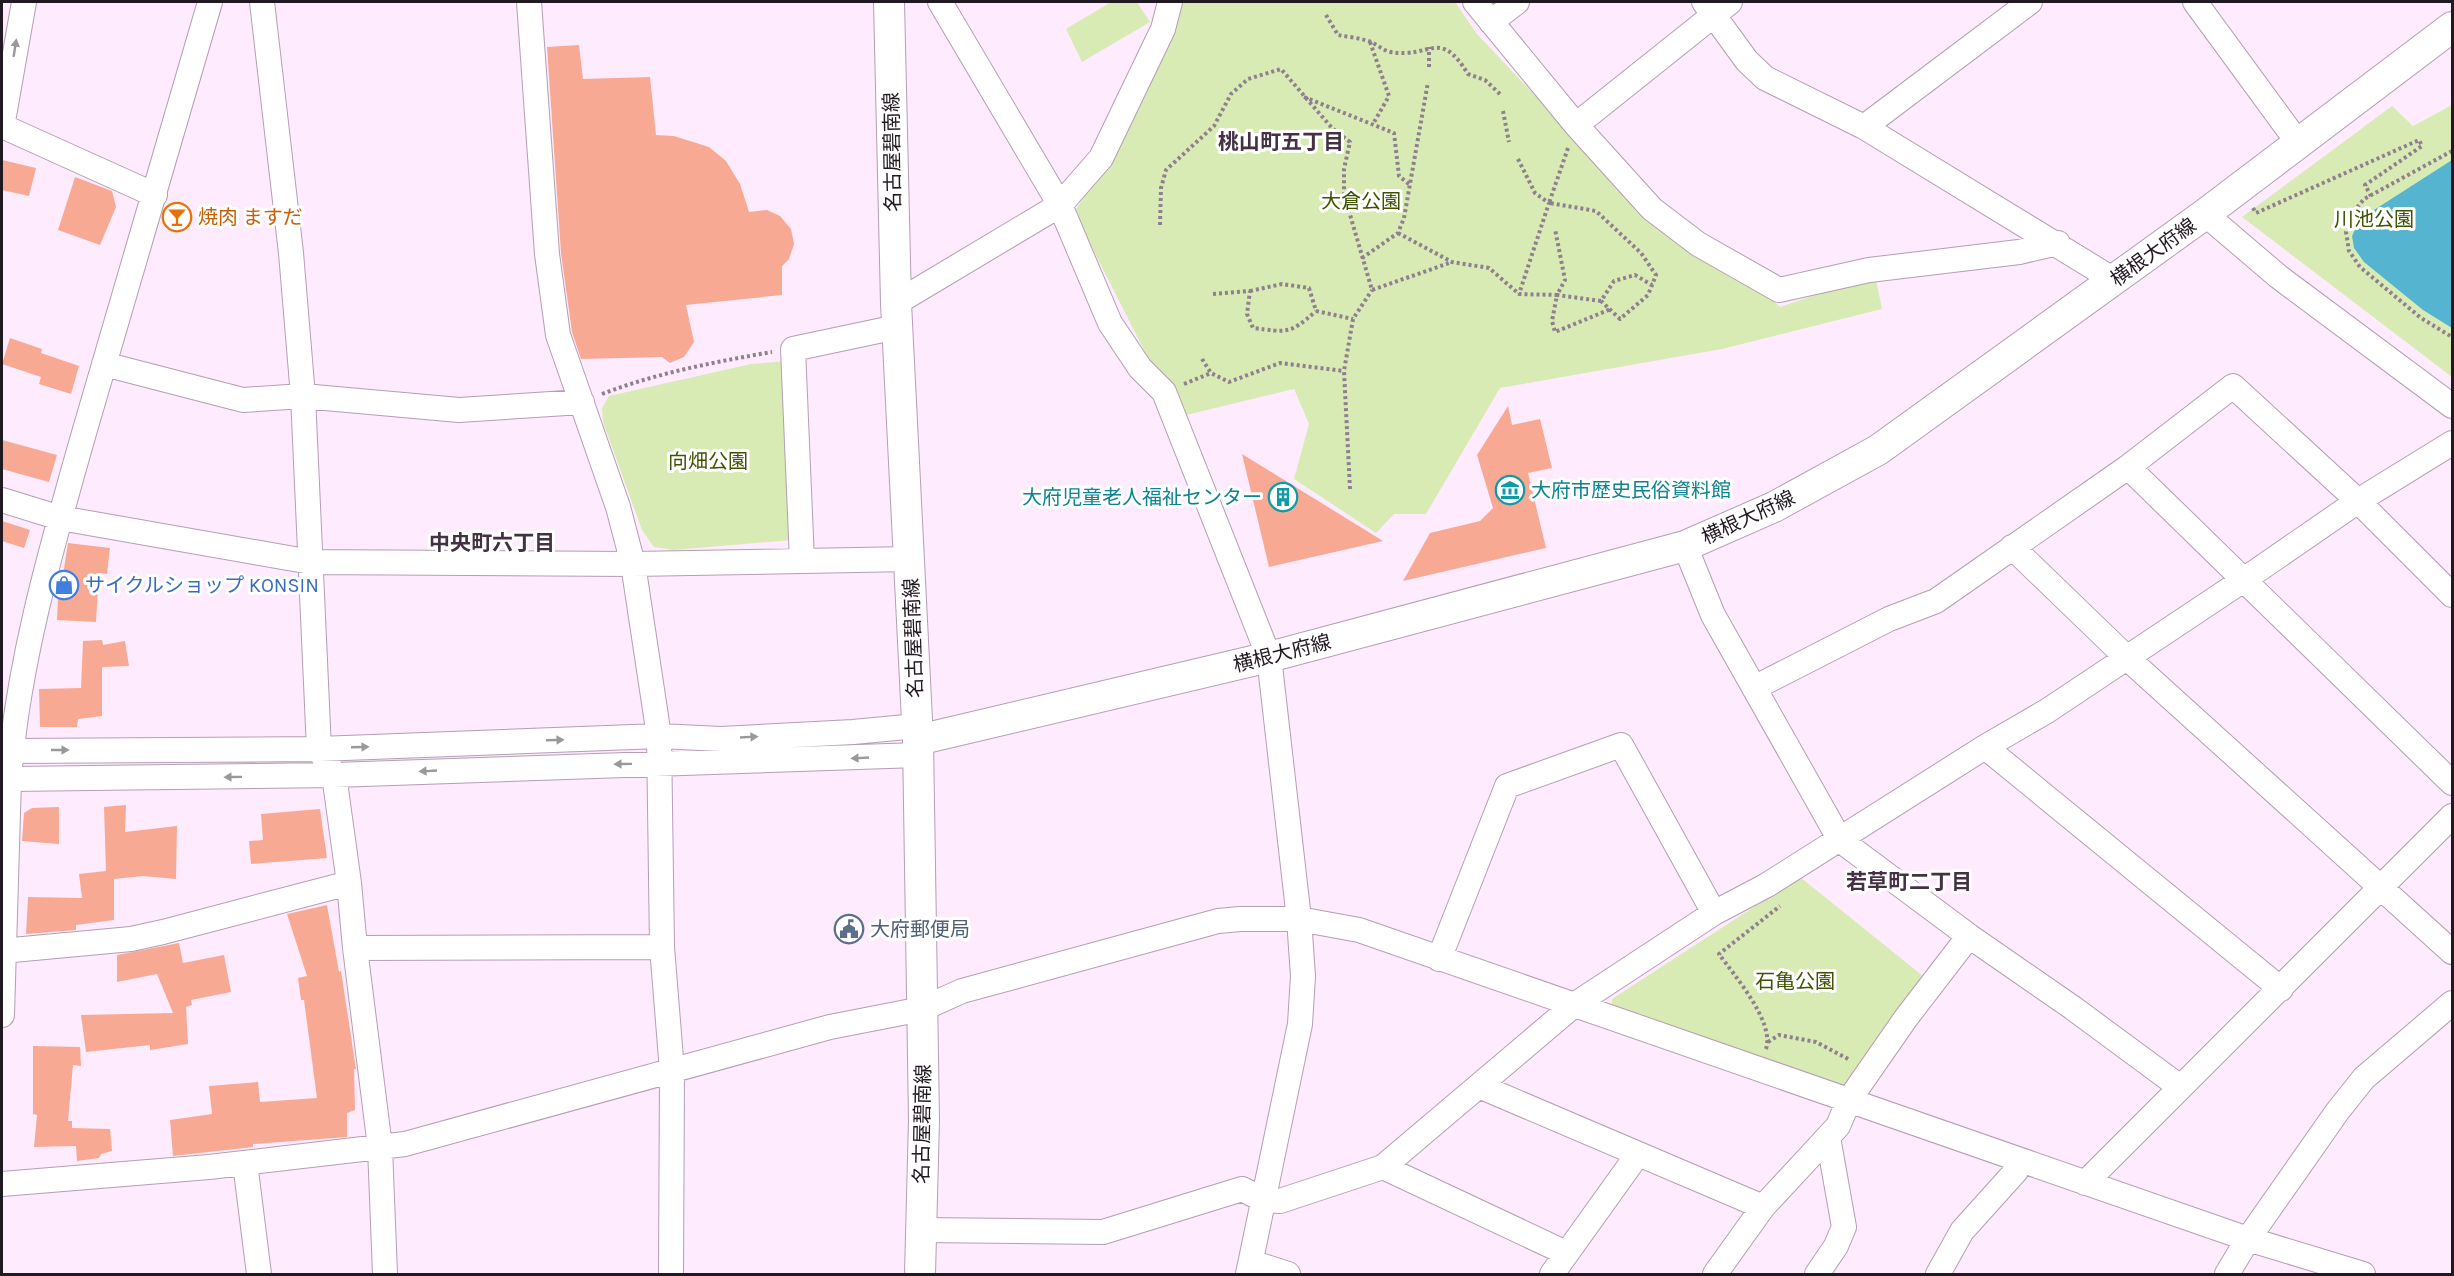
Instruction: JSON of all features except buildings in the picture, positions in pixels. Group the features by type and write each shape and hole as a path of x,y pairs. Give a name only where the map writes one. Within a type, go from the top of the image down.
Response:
{"main road":[{"name":"名古屋碧南線","path":"889,2 897,315 918,740 924,1120 920,1275"},
{"name":"横根大府線","path":"918,740 1269,657 1685,546 1774,507 1878,450 2205,214 2452,27"}],"street":[{"path":"24,2 2,126 155,195"},
{"path":"2,1015 6,749 28,646 60,518 210,2"},
{"path":"262,2 291,253 303,396 319,749 334,775 349,883 380,1147 385,1275"},
{"path":"529,2 547,254 558,335 618,507 633,564 659,736 662,947 672,1071 672,1275"},
{"path":"940,2 1060,205 1110,323 1140,368 1164,392 1269,657 1299,919 1303,976 1300,1024 1250,1268 1288,1275"},
{"path":"802,561 793,349 897,315 1060,205 1101,158 1163,29 1170,2"},
{"path":"1475,2 1573,132 1652,209 1698,244 1779,290 1869,270 2019,252 2058,243"},
{"path":"1491,22 1517,2"},
{"path":"1864,127 2030,2"},
{"path":"2195,2 2298,144"},
{"path":"1573,132 1716,6 1747,61 1765,78 1864,127 2058,243 2115,280"},
{"path":"2205,214 2279,277 2452,406"},
{"path":"104,364 243,400 303,396 459,410 582,402"},
{"path":"1754,688 1889,619 1936,601 2128,467 2233,386 2358,501 2452,595"},
{"path":"920,1230 1102,1232 1242,1189 1264,1200 1280,1201 1383,1167 1574,1005 1714,913 1767,885 1985,747 2047,711 2358,501 2452,443"},
{"path":"2128,467 2452,783"},
{"path":"2,500 60,518 311,562 633,564 910,559"},
{"path":"1685,546 1713,615 1840,840 1969,936 2073,1008 2180,1087"},
{"path":"2012,547 2126,657 2382,886 2452,952"},
{"path":"6,749 319,749 659,736 721,739 853,732 918,740"},
{"path":"5,778 334,775 659,764 918,740"},
{"path":"1439,959 1507,786 1621,745 1714,913"},
{"path":"1985,747 2281,989"},
{"path":"2085,1183 2452,816"},
{"path":"3,951 131,939 349,883"},
{"path":"2,1184 245,1163 405,1144 830,1027 922,1009 962,992 1218,921 1299,919 1359,930 2085,1183 2248,1239 2363,1275"},
{"path":"1715,1275 1763,1207 1838,1126 1849,1100 1906,1018 1969,936"},
{"path":"355,948 662,947"},
{"path":"2227,1275 2248,1239 2337,1112 2364,1078 2452,1005"},
{"path":"1479,1086 1763,1207"},
{"path":"1817,1275 1836,1246 1844,1227 1828,1137"},
{"path":"1552,1275 1638,1154"},
{"path":"1938,1275 1962,1231 2016,1171 2020,1160"},
{"path":"245,1163 259,1275"},
{"path":"1383,1167 1566,1253"}],"path":[{"path":"1326,15 1338,35 1370,41 1389,52 1410,53 1429,48 1444,48 1458,58 1468,75 1485,80 1500,94"},
{"path":"1370,41 1389,96 1373,124"},
{"path":"1429,48 1429,67"},
{"path":"1160,225 1161,188 1166,170 1214,126 1230,94 1248,79 1281,69 1332,128 1350,142 1344,169 1344,194 1372,290"},
{"path":"1362,258 1398,233 1404,218 1428,82"},
{"path":"1304,97 1394,133 1400,176 1410,185"},
{"path":"1503,111 1509,142"},
{"path":"1519,294 1573,132"},
{"path":"2240,188 2256,213 2419,140 2422,146 2365,185 2371,196"},
{"path":"2452,151 2371,196 2356,207 2348,223 2347,242 2360,267 2421,318 2452,337"},
{"path":"1398,233 1452,262 1489,268 1519,294 1557,295 1601,301 1620,319 1648,295 1656,275 1641,253 1596,211 1549,203 1535,193 1518,159"},
{"path":"1555,229 1565,280 1557,295 1552,321 1555,332 1611,309"},
{"path":"1350,489 1344,371 1353,319 1372,290 1452,262"},
{"path":"1601,301 1614,281 1635,275 1652,285"},
{"path":"1213,294 1250,291 1282,284 1309,288 1316,311"},
{"path":"1250,291 1246,314 1253,328 1283,332 1295,330 1316,311"},
{"path":"1316,311 1353,319"},
{"path":"582,402 638,380 716,362 793,349"},
{"path":"1202,359 1211,373 1229,382 1280,363 1344,371"},
{"path":"1164,392 1211,373"},
{"path":"1760,1068 1768,1042 1760,1013 1719,954 1780,906"},
{"path":"1768,1042 1779,1035 1816,1042 1854,1062"}],"green space":[{"path":"1111,2 1137,2 1150,22 1082,62 1066,29"},
{"name":"大倉公園","path":"1177,2 1455,2 1477,34 1576,139 1750,278 1780,307 1875,275 1882,309 1722,349 1500,388 1426,514 1394,514 1376,533 1294,479 1309,424 1294,389 1178,417 1074,212 1107,163"},
{"name":"川池公園","path":"2452,105 2452,377 2242,217 2392,106 2413,126"},
{"name":"向畑公園","path":"788,361 792,540 674,550 654,547 642,530 603,422 602,408 609,396 751,364"},
{"name":"石亀公園","path":"1800,877 1923,976 1850,1088 1612,1007 1612,999"}],"water":[{"path":"2452,160 2452,328 2423,310 2364,262 2354,248 2352,236 2360,219"}],"place":[{"name":"焼肉 ますだ","path":"177,217"},
{"name":"大府市歴史民俗資料館","path":"1510,490"},
{"name":"大府児童老人福祉センター","path":"1283,497"},
{"name":"サイクルショップ KONSIN","path":"64,585"},
{"name":"大府郵便局","path":"849,929"}],"district":[{"name":"桃山町五丁目","path":"1281,142"},
{"name":"中央町六丁目","path":"492,543"},
{"name":"若草町二丁目","path":"1909,882"}]}
